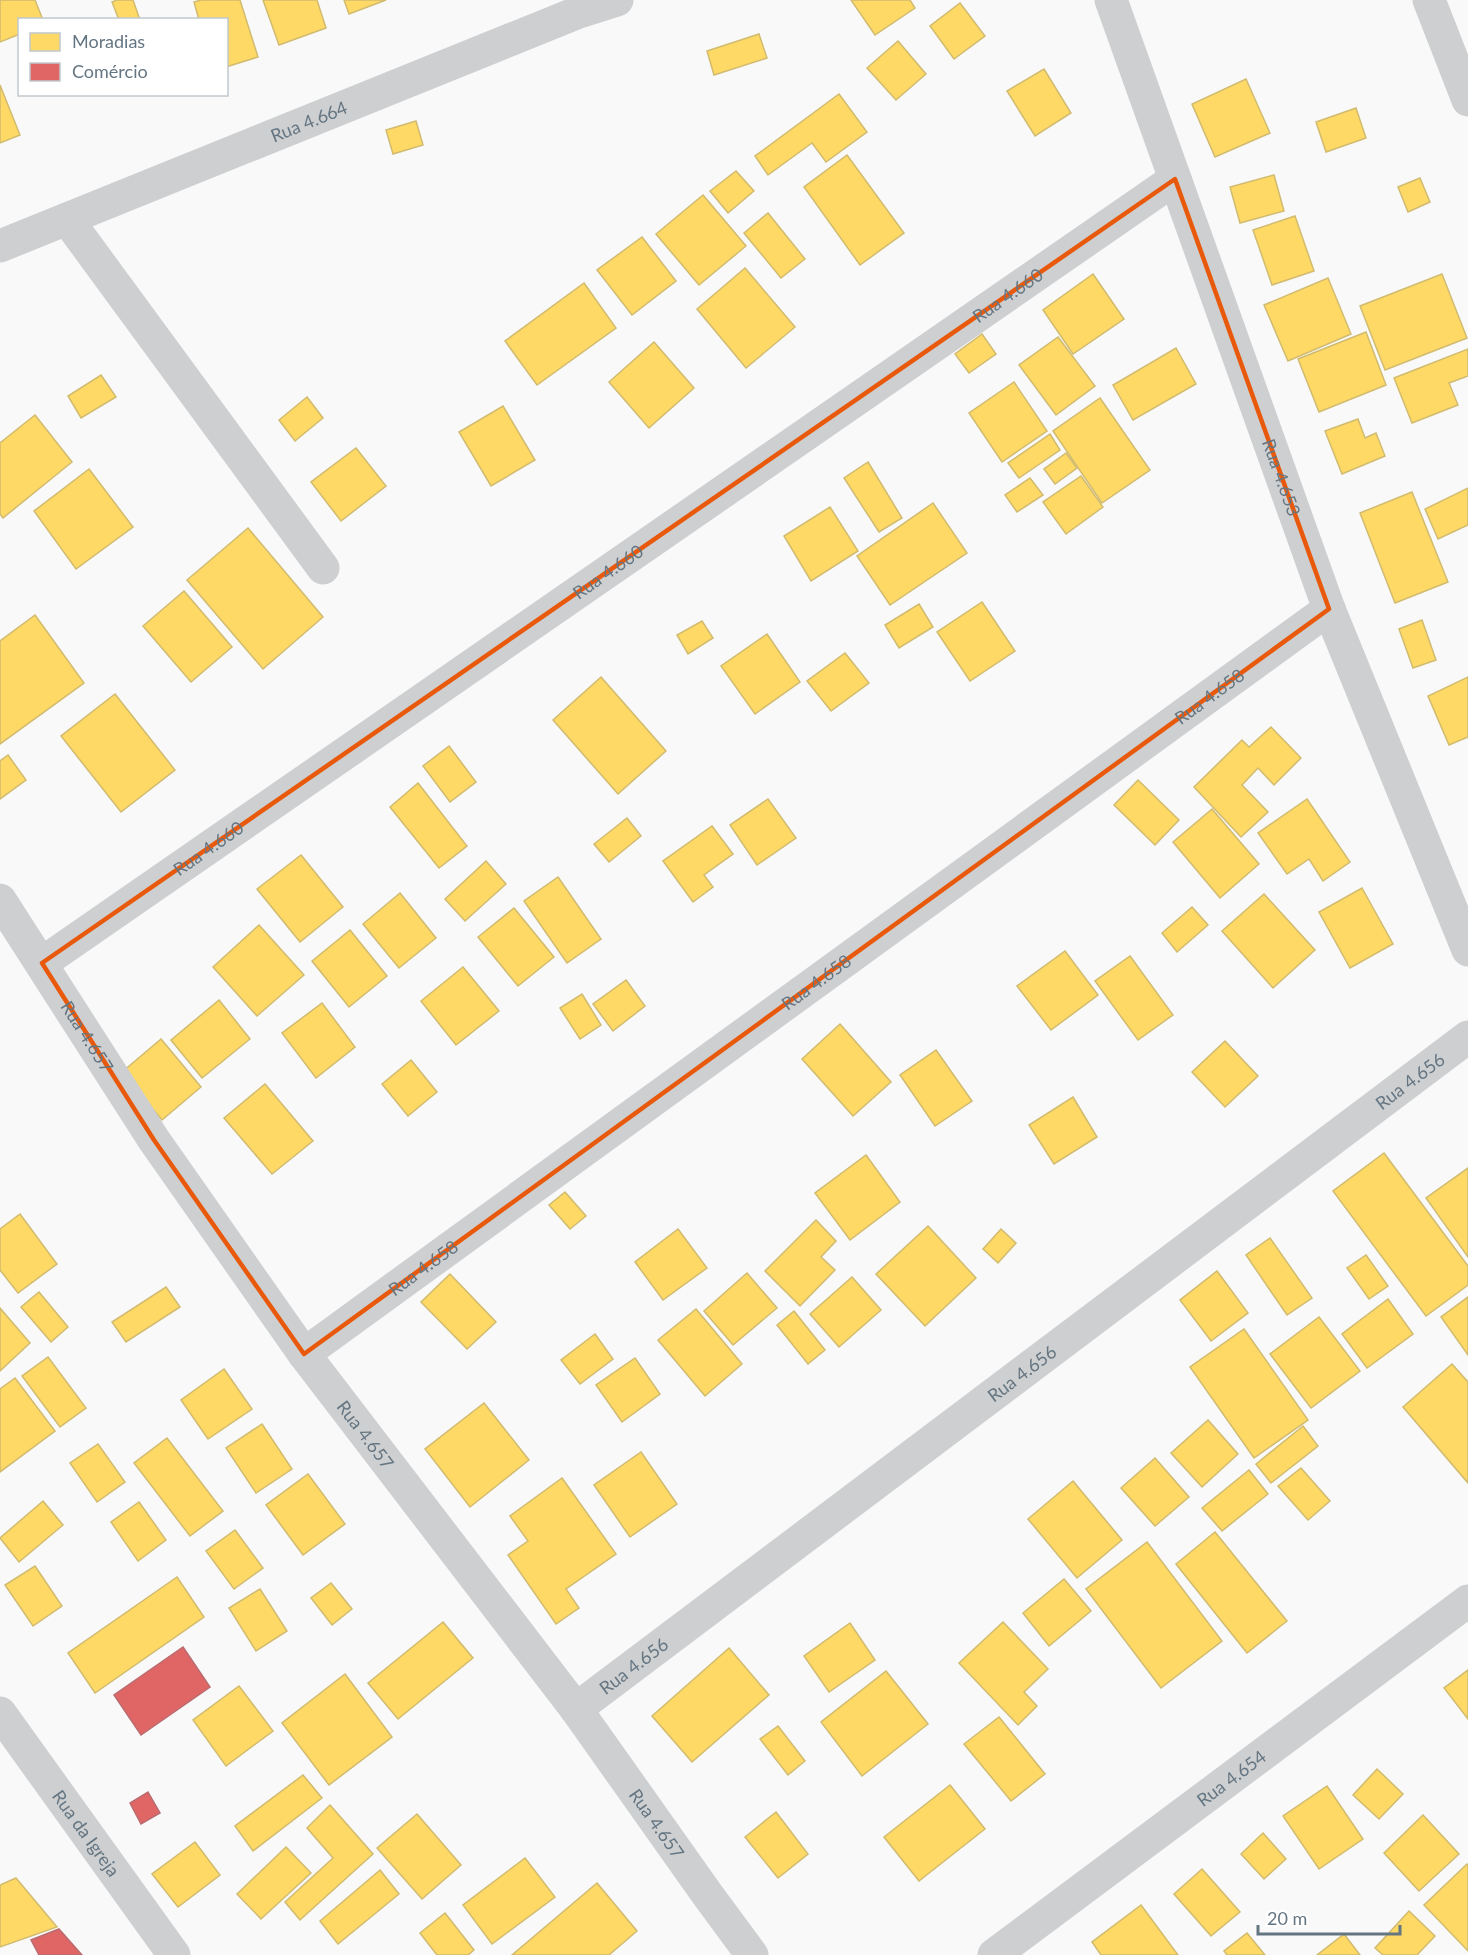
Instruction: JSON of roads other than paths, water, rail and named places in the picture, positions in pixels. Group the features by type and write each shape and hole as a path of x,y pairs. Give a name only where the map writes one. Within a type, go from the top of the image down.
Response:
{"street":[{"name":"Rua 4.664","path":"0,246 557,21 617,0"},
{"name":"Rua 4.653","path":"1111,0 1329,609 1468,950"},
{"path":"1429,0 1468,100"},
{"name":"Rua 4.660","path":"42,963 1175,179"},
{"path":"67,219 323,568"},
{"name":"Rua 4.658","path":"304,1354 1329,609"},
{"name":"Rua 4.657","path":"0,900 154,1140 304,1354 576,1709 752,1955"},
{"name":"Rua 4.656","path":"576,1709 1468,1037"},
{"name":"Rua 4.654","path":"994,1955 1468,1601"},
{"name":"Rua da Igreja","path":"0,1713 174,1955"}]}
